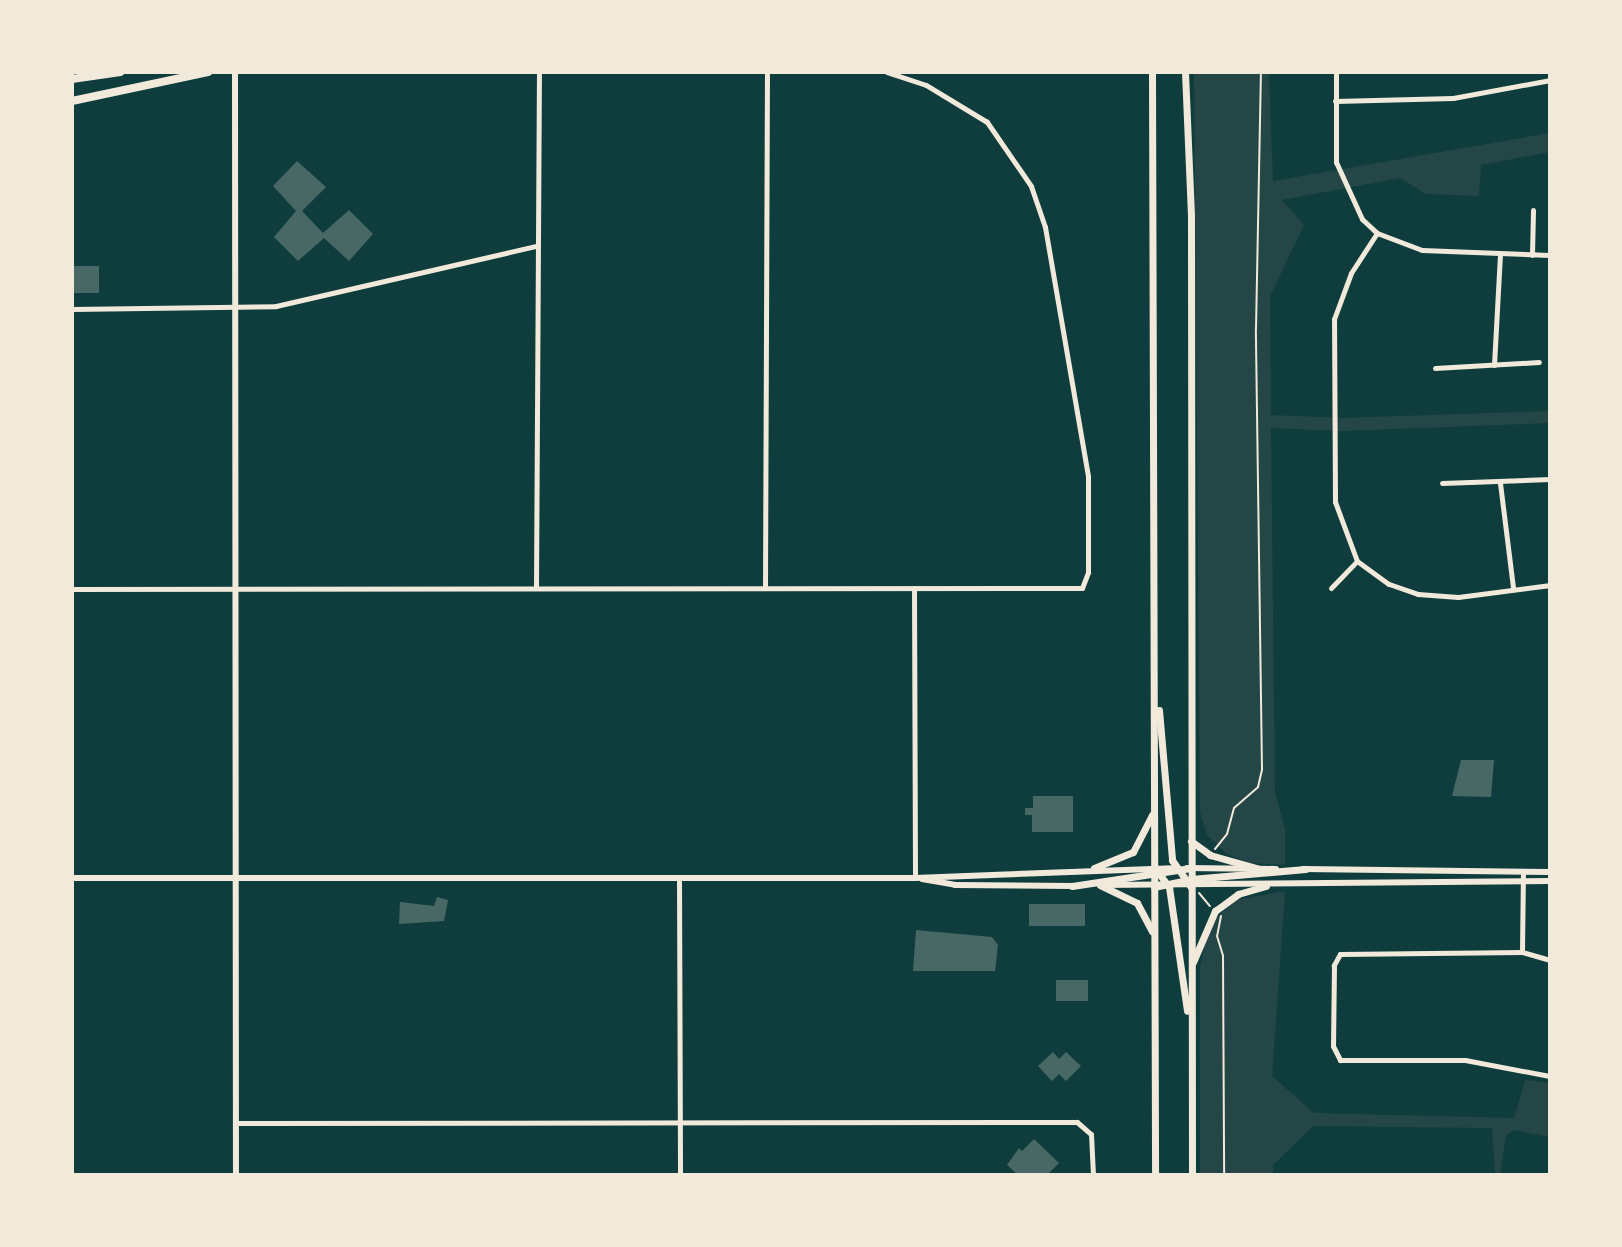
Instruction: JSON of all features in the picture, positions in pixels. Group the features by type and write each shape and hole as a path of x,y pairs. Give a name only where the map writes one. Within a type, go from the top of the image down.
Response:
{"highway":[{"path":"72,79 120,72"},
{"path":"72,101 208,72"}],"main road":[{"path":"1152,72 1154,810 1157,873 1154,887 1155,1175"},
{"path":"1154,887 1168,885 1183,877 1191,868 1191,217 1185,72"},
{"path":"1155,664 1183,877 1191,968 1192,1175"},
{"path":"1094,868 1133,852 1154,810"},
{"path":"1191,841 1210,855 1259,869"},
{"path":"1183,877 1191,868"},
{"path":"1072,886 1157,873 1183,877 1306,869"},
{"path":"1157,873 1168,885 1192,1057"},
{"path":"1100,885 1141,907 1155,945"},
{"path":"1191,968 1215,911 1238,894 1266,886"}],"street":[{"path":"235,72 232,309 236,1175"},
{"path":"536,588 535,246 539,72"},
{"path":"765,588 767,72"},
{"path":"72,589 1082,588 1088,572 1088,476 1045,227 1013,154 987,122 960,103 887,72"},
{"path":"1336,72 1336,162 1362,219 1377,233 1422,250 1550,255"},
{"path":"1335,101 1453,98 1550,80"},
{"path":"1532,255 1533,210"},
{"path":"1377,233 1351,273 1334,319 1335,502 1357,561 1389,584 1418,594 1458,597 1550,585"},
{"path":"72,309 232,309 297,302 535,246"},
{"path":"1494,365 1500,254"},
{"path":"1435,368 1539,362"},
{"path":"1442,483 1550,479"},
{"path":"1500,483 1513,588"},
{"path":"1331,588 1357,561"},
{"path":"914,588 915,878"},
{"path":"72,878 915,878 1094,868 1157,873"},
{"path":"1191,868 1550,872"},
{"path":"1522,952 1523,871"},
{"path":"1183,877 1266,886 1550,881"},
{"path":"679,878 680,1175"},
{"path":"915,878 955,885 1154,887"},
{"path":"1550,960 1522,952 1337,956 1337,1057 1348,1061 1465,1060 1550,1076"},
{"path":"235,1123 1077,1122 1088,1127 1093,1175"}],"path":[{"path":"1213,852 1227,834 1234,808 1258,787 1262,770 1256,329 1261,72"},
{"path":"1199,895 1212,909"},
{"path":"1218,914 1223,920 1217,939 1223,956 1224,1175"}],"shaded area":[{"path":"1194,72 1269,72 1273,181 1550,133 1550,152 1481,165 1479,196 1426,194 1400,178 1282,200 1304,225 1270,296 1271,415 1342,418 1550,411 1550,423 1341,431 1271,428 1275,792 1285,829 1285,865 1249,863 1227,854 1207,835 1200,812"},
{"path":"1285,891 1272,1076 1314,1113 1514,1118 1525,1080 1550,1083 1550,1137 1514,1130 1506,1135 1500,1174 1495,1174 1492,1128 1313,1126 1273,1165 1273,1175 1200,1175 1200,968 1206,937 1214,920 1235,900"}],"building":[{"path":"297,161 326,187 302,211 323,233 349,210 373,234 349,261 324,238 298,261 274,237 296,211 273,186"},
{"path":"72,266 99,266 99,293 72,293"},
{"path":"1461,760 1494,760 1491,797 1452,796"},
{"path":"1033,796 1073,796 1073,832 1032,832 1032,815 1025,815 1025,808 1033,808"},
{"path":"437,897 448,900 444,921 399,924 400,902 434,906"},
{"path":"1029,904 1085,904 1085,926 1029,926"},
{"path":"916,930 992,937 998,945 995,971 913,971"},
{"path":"1056,980 1088,980 1088,1001 1056,1001"},
{"path":"1053,1052 1059,1059 1066,1052 1081,1066 1066,1081 1059,1074 1052,1081 1038,1066"},
{"path":"1034,1139 1059,1163 1047,1175 1018,1175 1007,1165 1019,1148 1022,1151"}]}
